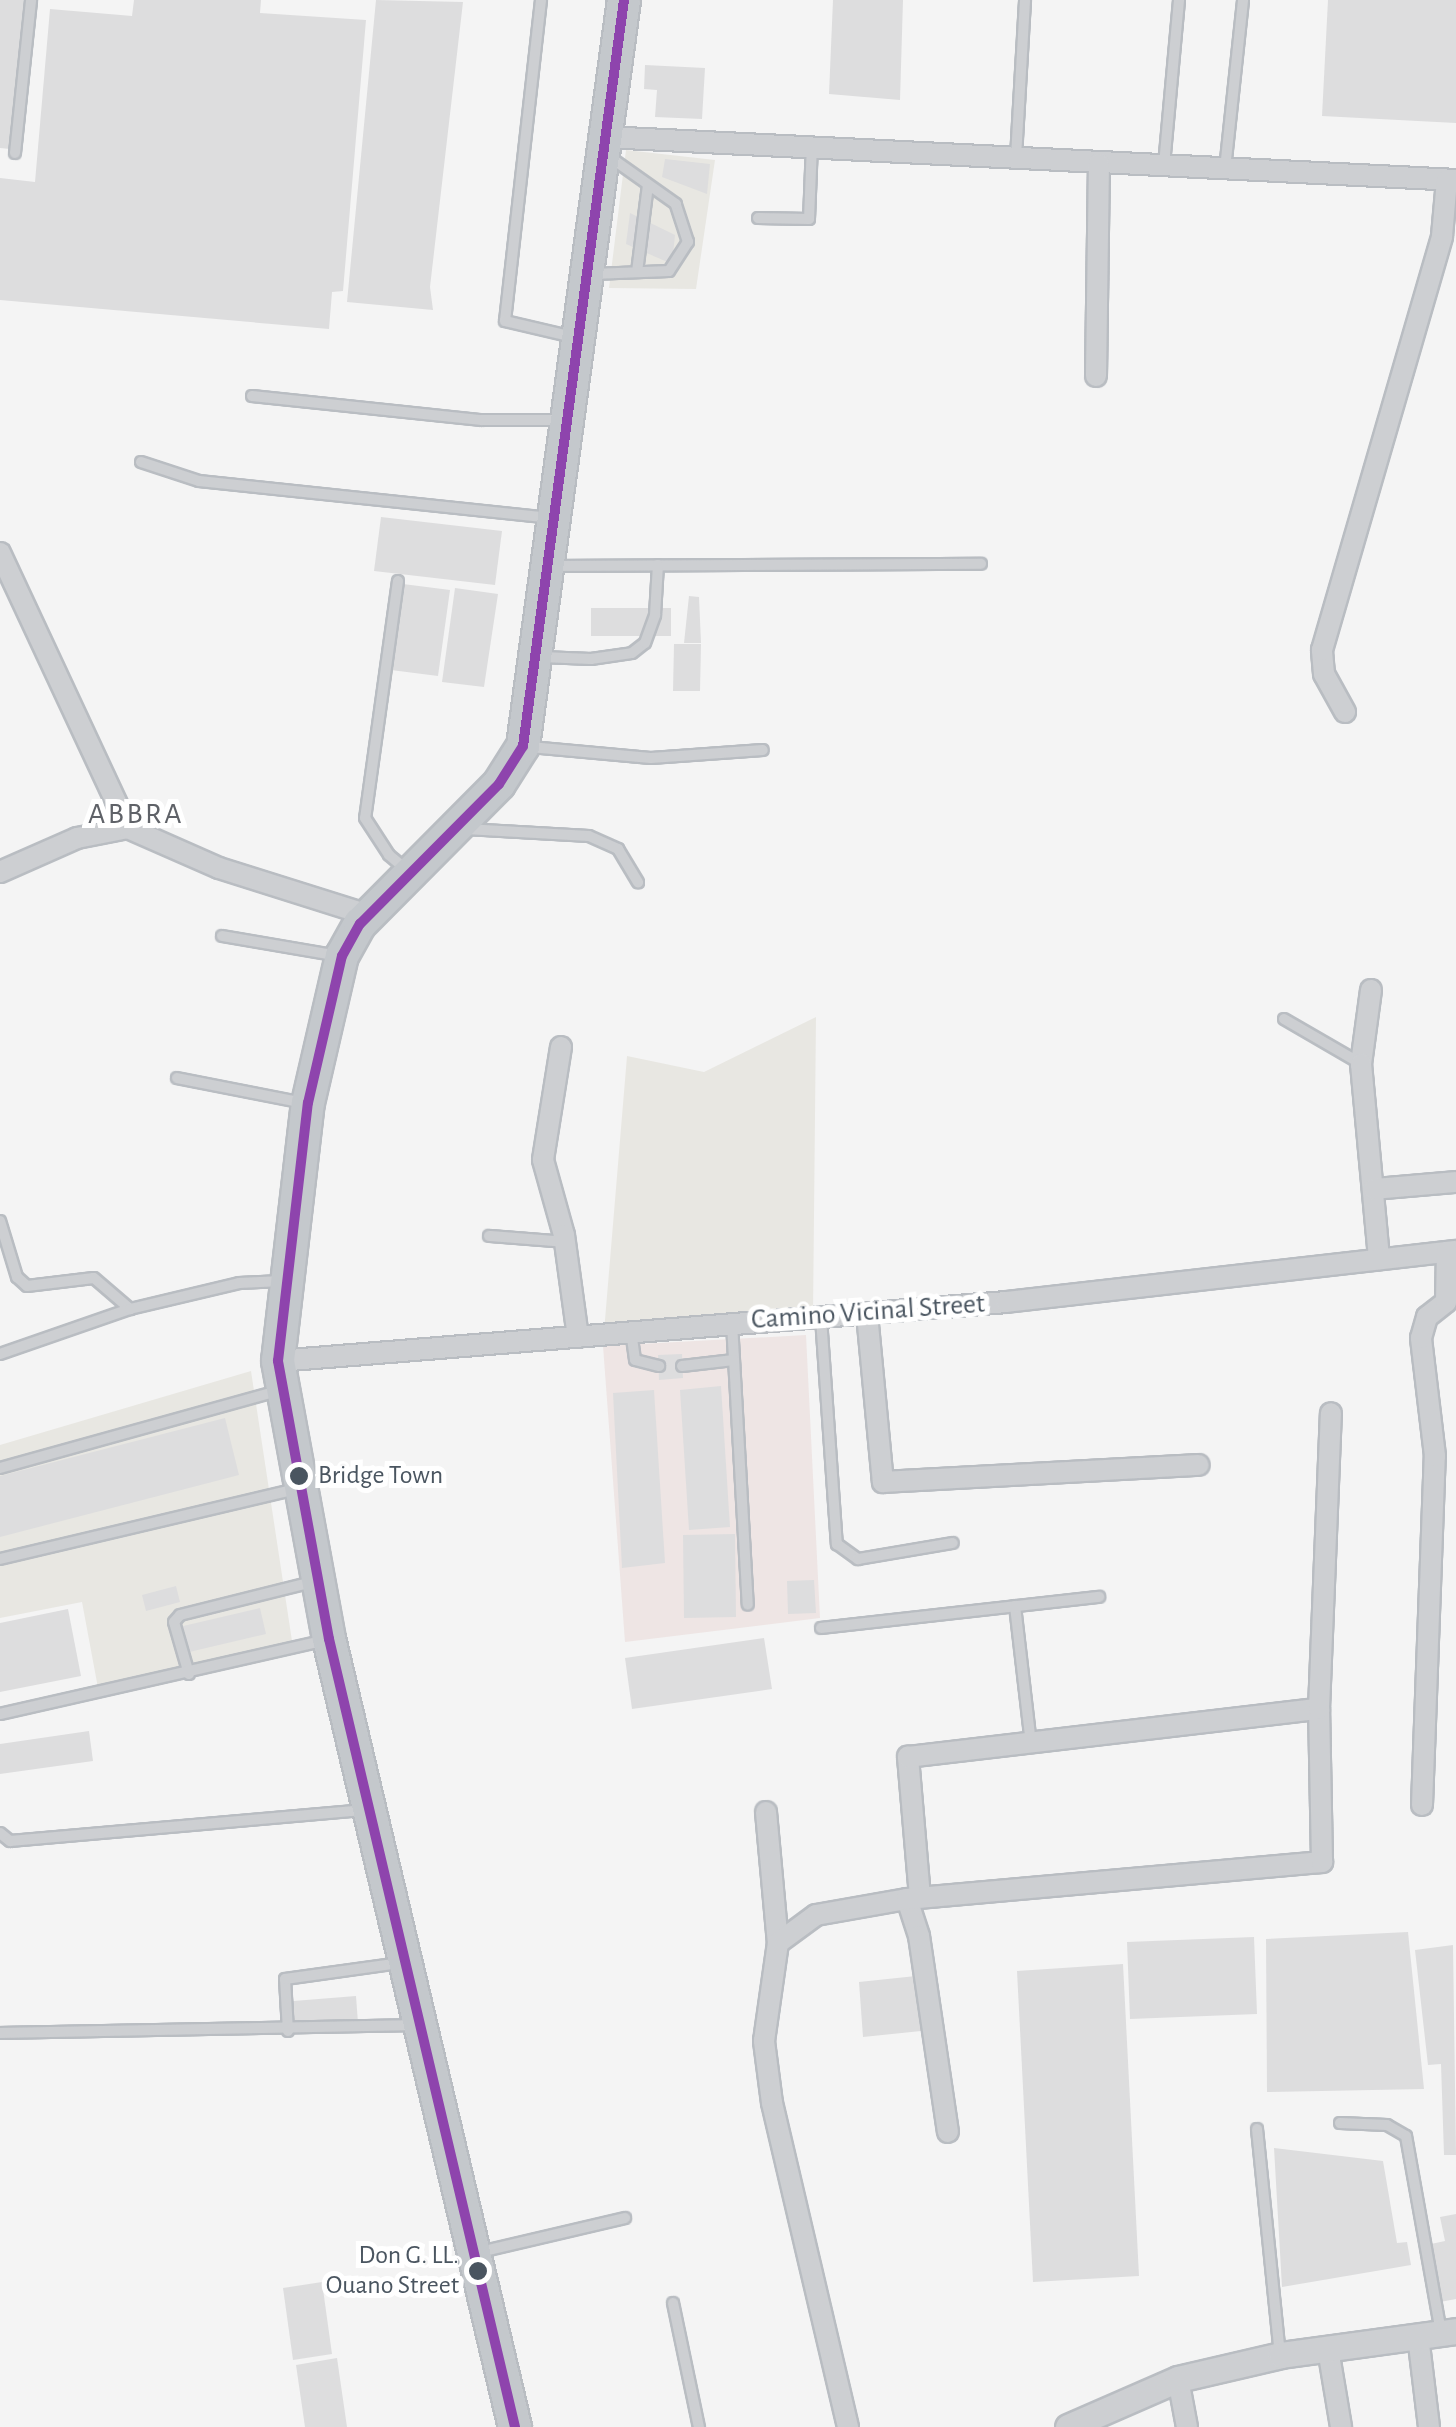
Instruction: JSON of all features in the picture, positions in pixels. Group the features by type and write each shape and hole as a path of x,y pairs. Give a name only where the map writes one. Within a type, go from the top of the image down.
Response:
{"highway":[{"path":"515,2427 329,1639 279,1376 283,1280 308,1104 342,956 368,915 499,784 523,746 624,0"}],"street":[{"path":"604,145 812,144 1100,164 1452,180 1442,236 1322,650 1324,674 1346,712"},
{"path":"1096,376 1100,164"},
{"path":"0,554 128,828 160,846 368,915"},
{"path":"0,872 77,838 128,828"},
{"path":"1371,990 1361,1064 1378,1259"},
{"path":"561,1047 544,1160 565,1242 578,1337"},
{"path":"1374,1189 1456,1182"},
{"path":"1422,1804 1435,1456 1421,1338 1427,1317 1446,1302 1451,1252"},
{"name":"Camino Vicinal Street","path":"279,1376 631,1330 867,1314 1451,1252"},
{"path":"867,1314 884,1482 1199,1465"},
{"path":"778,1943 816,1914 914,1898 1322,1862 1319,1709 1331,1413"},
{"path":"948,2132 914,1898 908,1757 1031,1746 1319,1709"},
{"path":"766,1812 778,1943 764,2040 772,2103 848,2427"},
{"path":"1068,2427 1178,2379 1280,2355 1438,2333 1428,2427"},
{"path":"1328,2349 1341,2427"},
{"path":"1178,2379 1187,2427"}],"lane":[{"path":"15,153 31,0"},
{"path":"542,0 505,322 579,338"},
{"path":"1016,158 1026,0"},
{"path":"1164,166 1179,0"},
{"path":"1225,170 1243,0"},
{"path":"758,218 809,219 812,144"},
{"path":"587,274 669,271 688,242 676,204 648,185 604,145"},
{"path":"636,272 648,185"},
{"path":"252,396 482,420 516,415 567,420"},
{"path":"141,462 199,481 554,518"},
{"path":"548,566 981,564"},
{"path":"536,656 632,653 652,629 658,565"},
{"path":"398,581 365,818 389,855 412,873"},
{"path":"523,746 651,758 763,750"},
{"path":"456,828 589,836 618,849 638,882"},
{"path":"222,936 342,956"},
{"path":"1284,1019 1361,1064"},
{"path":"177,1078 308,1104"},
{"path":"0,1222 17,1277 26,1286 94,1278 130,1309"},
{"path":"488,1236 565,1242"},
{"path":"0,1354 130,1309 240,1283 283,1280"},
{"path":"820,1315 837,1544 858,1559 952,1544"},
{"path":"732,1322 748,1605"},
{"path":"631,1330 635,1360 659,1366"},
{"path":"682,1366 734,1360"},
{"path":"0,1468 279,1376"},
{"path":"0,1559 300,1488"},
{"path":"189,1674 174,1622 180,1615 318,1580"},
{"path":"821,1628 1099,1598"},
{"path":"1016,1606 1031,1746"},
{"path":"0,1714 189,1674 329,1639"},
{"path":"0,1833 10,1841 372,1810"},
{"path":"288,2031 285,1979 407,1962"},
{"path":"0,2033 288,2031 420,2024"},
{"path":"1340,2124 1387,2125 1406,2136 1438,2333"},
{"path":"1257,2129 1280,2355"},
{"path":"474,2253 625,2218"},
{"path":"673,2303 699,2427"}],"shaded area":[{"path":"626,150 715,160 696,289 609,288"},
{"path":"816,1017 813,1315 604,1332 627,1056 704,1072"},
{"path":"806,1335 820,1618 625,1642 603,1346"},
{"name":"Bridge Town","path":"251,1371 292,1641 98,1688 82,1602 0,1618 0,1445"}],"building":[{"path":"0,0 27,0 10,149 0,148"},
{"path":"134,0 261,0 260,13 366,20 343,291 332,292 329,329 0,300 0,178 35,182 50,9 132,16"},
{"path":"376,0 463,2 430,287 433,310 347,302"},
{"path":"833,0 903,0 900,100 829,94"},
{"path":"1328,0 1456,0 1456,123 1322,116"},
{"path":"645,65 705,68 702,119 655,117 657,90 644,89"},
{"path":"665,159 710,164 707,194 662,177"},
{"path":"630,213 675,235 672,264 626,244"},
{"path":"381,517 502,531 495,585 374,571"},
{"path":"403,584 450,590 438,676 391,670"},
{"path":"455,588 498,594 484,687 442,682"},
{"path":"689,596 699,597 701,643 684,643"},
{"path":"591,608 671,608 671,636 591,636"},
{"path":"674,644 701,644 700,691 673,691"},
{"path":"682,1354 683,1378 659,1380 658,1355"},
{"path":"721,1386 730,1527 689,1530 680,1390"},
{"path":"654,1390 665,1563 622,1568 613,1393"},
{"path":"225,1418 239,1475 0,1537 0,1476"},
{"path":"735,1534 736,1617 684,1618 683,1535"},
{"path":"814,1580 816,1613 788,1614 787,1581"},
{"path":"176,1586 180,1602 146,1611 142,1595"},
{"path":"260,1608 266,1634 185,1653 179,1627"},
{"path":"68,1609 81,1676 0,1692 0,1623"},
{"path":"764,1638 772,1689 632,1709 625,1658"},
{"path":"89,1731 93,1761 0,1774 0,1744"},
{"path":"1408,1932 1424,2089 1267,2092 1266,1939"},
{"path":"1254,1937 1257,2014 1130,2019 1127,1942"},
{"path":"1453,1945 1456,2155 1444,2155 1441,2064 1428,2065 1415,1950"},
{"path":"1123,1964 1139,2276 1033,2282 1017,1971"},
{"path":"916,1976 921,2031 863,2037 859,1982"},
{"path":"356,1996 358,2023 283,2028 281,2002"},
{"path":"1274,2148 1383,2161 1397,2243 1407,2242 1411,2265 1282,2287"},
{"path":"1456,2214 1456,2299 1440,2302 1431,2244 1445,2241 1440,2217"},
{"path":"322,2282 332,2354 293,2360 283,2288"},
{"path":"337,2358 347,2427 305,2427 296,2365"}],"transit line":[{"path":"515,2427 329,1639 278,1361 308,1103 342,956 360,924 499,784 523,746 624,0"}],"place":[{"name":"Bridge Town","path":"299,1476"},
{"name":"Don G. LL. Ouano Street","path":"478,2271"}],"district":[{"name":"ABBRA","path":"136,814"}]}
